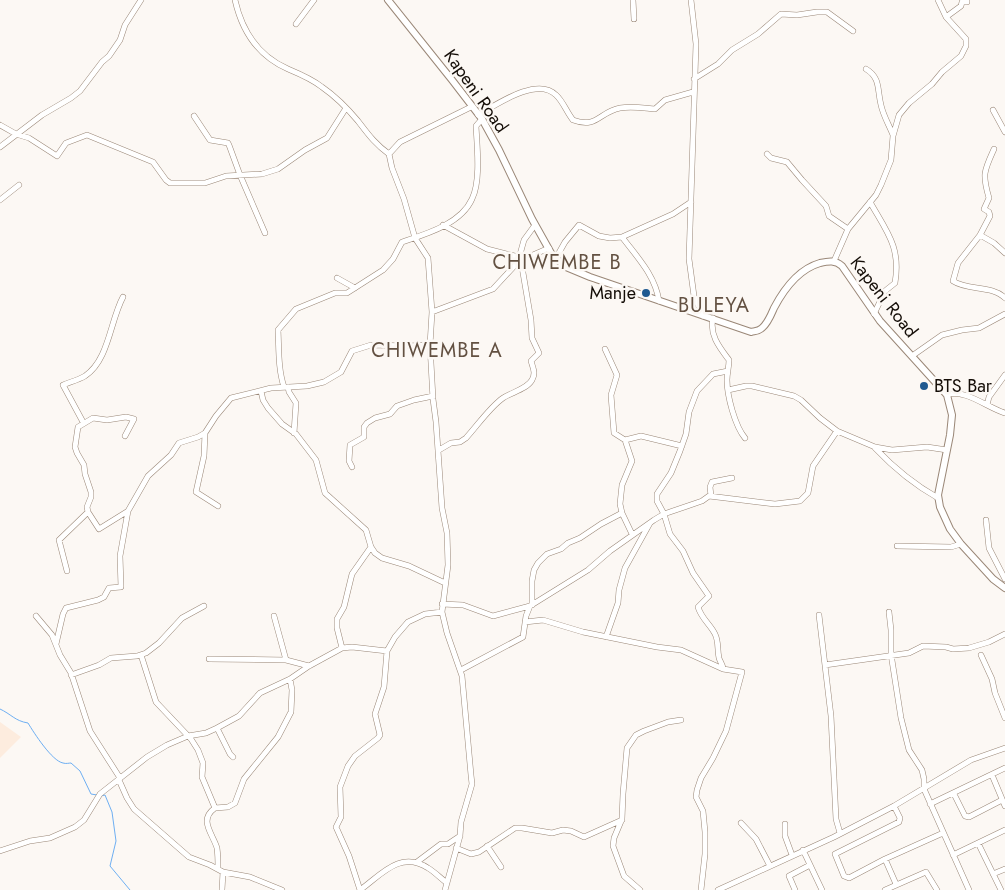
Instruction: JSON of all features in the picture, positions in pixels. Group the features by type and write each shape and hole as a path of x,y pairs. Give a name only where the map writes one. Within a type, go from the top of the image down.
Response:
{"main road":[{"name":"Kapeni Road","path":"388,0 480,117 499,150 535,225 556,258 566,267 658,301 714,318 751,332 760,330 766,325 779,300 798,275 812,266 834,261 847,272 874,314 946,395 952,414 938,498"},
{"path":"938,498 945,518 961,544 993,579 1005,588"}],"street":[{"path":"0,147 42,115 80,91 120,40 125,25 141,0"},
{"path":"235,0 239,19 245,32 263,53 279,64 322,87 346,108 374,142 389,154 415,238 428,258 432,312 430,344 433,396 448,564 442,612 447,633 461,670 472,784 445,890"},
{"path":"296,24 314,0"},
{"path":"394,8 396,0"},
{"path":"633,0 634,19"},
{"path":"691,0 696,44 689,259 694,296 703,316"},
{"path":"834,261 848,229 876,195 888,169 891,160 893,136 901,112 961,56 966,48 966,39 946,17 938,0"},
{"path":"946,17 961,6 962,2 967,2 967,0"},
{"path":"694,79 718,64 732,50 758,34 781,14 797,16 827,12 853,31"},
{"path":"866,69 872,72 877,79 881,106 893,136"},
{"path":"294,433 296,404 286,387 280,370 279,328 296,309 335,293 347,293 356,288 383,270 393,259 402,242 444,225 466,208 473,198 477,178 476,126 480,117 526,90 537,88 554,93 572,120 586,124 619,108 641,107 655,109 665,100 693,92"},
{"path":"389,154 400,142 471,107"},
{"path":"0,124 16,134 29,138 56,156 70,141 87,135 153,162 166,180 172,184 209,183 222,178 270,172 282,166 305,150 325,140 346,108"},
{"path":"993,110 1005,132"},
{"path":"194,116 210,140 228,143 265,233"},
{"path":"994,149 985,170 984,180 989,198 984,209 989,212 990,216 980,234 958,263 953,282 965,287 995,292 1005,298"},
{"path":"767,154 771,158 787,162 826,206 829,216 848,229"},
{"path":"0,200 19,185"},
{"path":"556,258 565,242 579,225 599,236 610,238 622,237 673,214 691,202"},
{"path":"870,202 893,243 897,256 895,283 885,290 874,314"},
{"path":"444,225 487,249 520,259"},
{"path":"439,450 451,443 460,442 466,438 495,404 511,392 526,386 533,378 534,371 531,361 540,353 532,338 531,320 520,259 524,240 535,225"},
{"path":"980,234 1005,253"},
{"path":"622,237 639,257 656,285 658,301"},
{"path":"432,312 493,290 520,259 549,248"},
{"path":"338,278 356,288"},
{"path":"83,422 63,385 86,375 99,360 105,348 116,309 122,297"},
{"path":"912,356 942,335 985,326 1005,314"},
{"path":"714,318 713,329 717,343 729,360 728,390 738,428 745,438"},
{"path":"56,644 66,608 98,600 104,597 109,588 121,586 120,556 128,511 147,478 173,452 179,442 205,433 230,398 271,388 315,384 337,376 344,368 350,352 364,345 430,344"},
{"path":"605,349 617,375 611,395 613,430 615,434 625,440 632,461 619,495 622,513 632,534"},
{"path":"723,669 719,657 718,642 698,607 709,596 693,573 683,551 670,534 664,514 657,501 657,494 671,473 682,446 689,412 697,390 713,374 728,371"},
{"path":"987,405 989,397 1005,375"},
{"path":"728,390 752,386 794,396 802,400 820,418 837,431 875,447 892,450 927,447 947,450"},
{"path":"260,391 268,408 282,424 294,433 318,464 325,493 366,530 371,547 375,553 382,558 410,566 445,583"},
{"path":"946,395 957,392 1005,413"},
{"path":"352,467 349,461 350,445 364,437 365,424 375,418 390,414 397,406 433,396"},
{"path":"125,436 134,419 133,417 126,416 107,420 93,418 83,422 78,427 75,447 84,465 84,474 91,492 87,507 88,512 99,529 128,511"},
{"path":"442,604 463,605 493,616 531,605 588,570 632,534 654,520 664,514 711,496 775,504 800,500 808,493 813,466 837,431"},
{"path":"205,433 204,456 196,492 218,506"},
{"path":"625,440 641,436 682,446"},
{"path":"875,447 898,471 924,491 938,498"},
{"path":"711,496 710,487 712,482 732,478"},
{"path":"67,571 59,540 88,512"},
{"path":"461,670 522,638 527,611 531,605 534,570 547,554 561,549 600,524 622,513"},
{"path":"606,637 618,603 619,590 625,568 640,538 654,520"},
{"path":"986,520 990,548 1005,579"},
{"path":"897,546 942,547 961,544"},
{"path":"342,648 337,628 338,619 344,607 356,565 371,547"},
{"path":"71,675 99,665 111,658 141,655 156,646 182,618 204,606"},
{"path":"442,612 426,614 408,622 395,637 387,652 384,687 375,714 380,735 355,756 348,766 340,787 342,817 336,827 349,856 360,890 387,869 405,861 417,862 427,867 446,882"},
{"path":"889,612 891,630 890,654 903,729 909,750 922,770 924,789 969,890"},
{"path":"819,614 831,716 836,819 840,833"},
{"path":"36,616 52,635 71,675 88,727 120,779 128,800 141,816 189,857 209,864 221,871 250,877 282,890"},
{"path":"274,616 286,660"},
{"path":"525,622 543,620 583,632 681,650 723,669 740,671 742,674 726,731 714,758 701,778 697,790 696,797 703,811 706,832 701,890"},
{"path":"825,665 890,654 909,653 923,646 958,650 989,642 1005,634"},
{"path":"0,851 30,841 50,838 75,826 83,821 100,794 159,749 188,736 206,733 239,716 260,693 290,679 342,648 352,647 387,652"},
{"path":"141,655 156,702 188,736 198,750 202,762 202,777 215,808"},
{"path":"981,655 992,678 995,693 1005,718"},
{"path":"209,659 286,660 309,666"},
{"path":"222,890 221,871 216,847 206,825 209,814 215,808 228,807 234,803 246,777 278,737 291,712 290,679"},
{"path":"640,890 624,876 613,846 614,838 622,820 628,745 636,735 644,731 668,722 681,720"},
{"path":"217,728 233,757"},
{"path":"718,890 730,888 792,855 894,806 924,789 944,774 971,760 1005,748"},
{"path":"930,804 1005,768"},
{"path":"992,775 1005,806"},
{"path":"954,794 965,816 969,817 1002,800"},
{"path":"894,806 900,818 899,822 835,854 846,878 943,832"},
{"path":"456,848 471,854 516,828 552,833 563,830 584,836 622,820"},
{"path":"741,823 756,839 770,866"},
{"path":"785,824 785,836 792,855"},
{"path":"953,855 1005,830"},
{"path":"417,862 441,844 448,844 460,836"},
{"path":"978,843 1001,890"},
{"path":"487,846 501,867"},
{"path":"803,850 822,890"},
{"path":"885,859 896,884"},
{"path":"795,890 790,876 810,865"},
{"path":"993,874 1005,869"},
{"path":"885,890 926,872 937,890"}],"shaded area":[{"path":"0,722 21,737 0,758"}],"waterway":[{"path":"0,709 16,719 28,723 49,752 59,761 71,763 80,771 91,794 97,795"},
{"path":"101,796 105,795 112,812 116,841 110,866 130,890"}],"place":[{"name":"Manje","path":"646,293"},
{"name":"BTS Bar","path":"924,386"}],"district":[{"name":"CHIWEMBE B","path":"557,262"},
{"name":"BULEYA","path":"714,305"},
{"name":"CHIWEMBE A","path":"437,350"}]}
